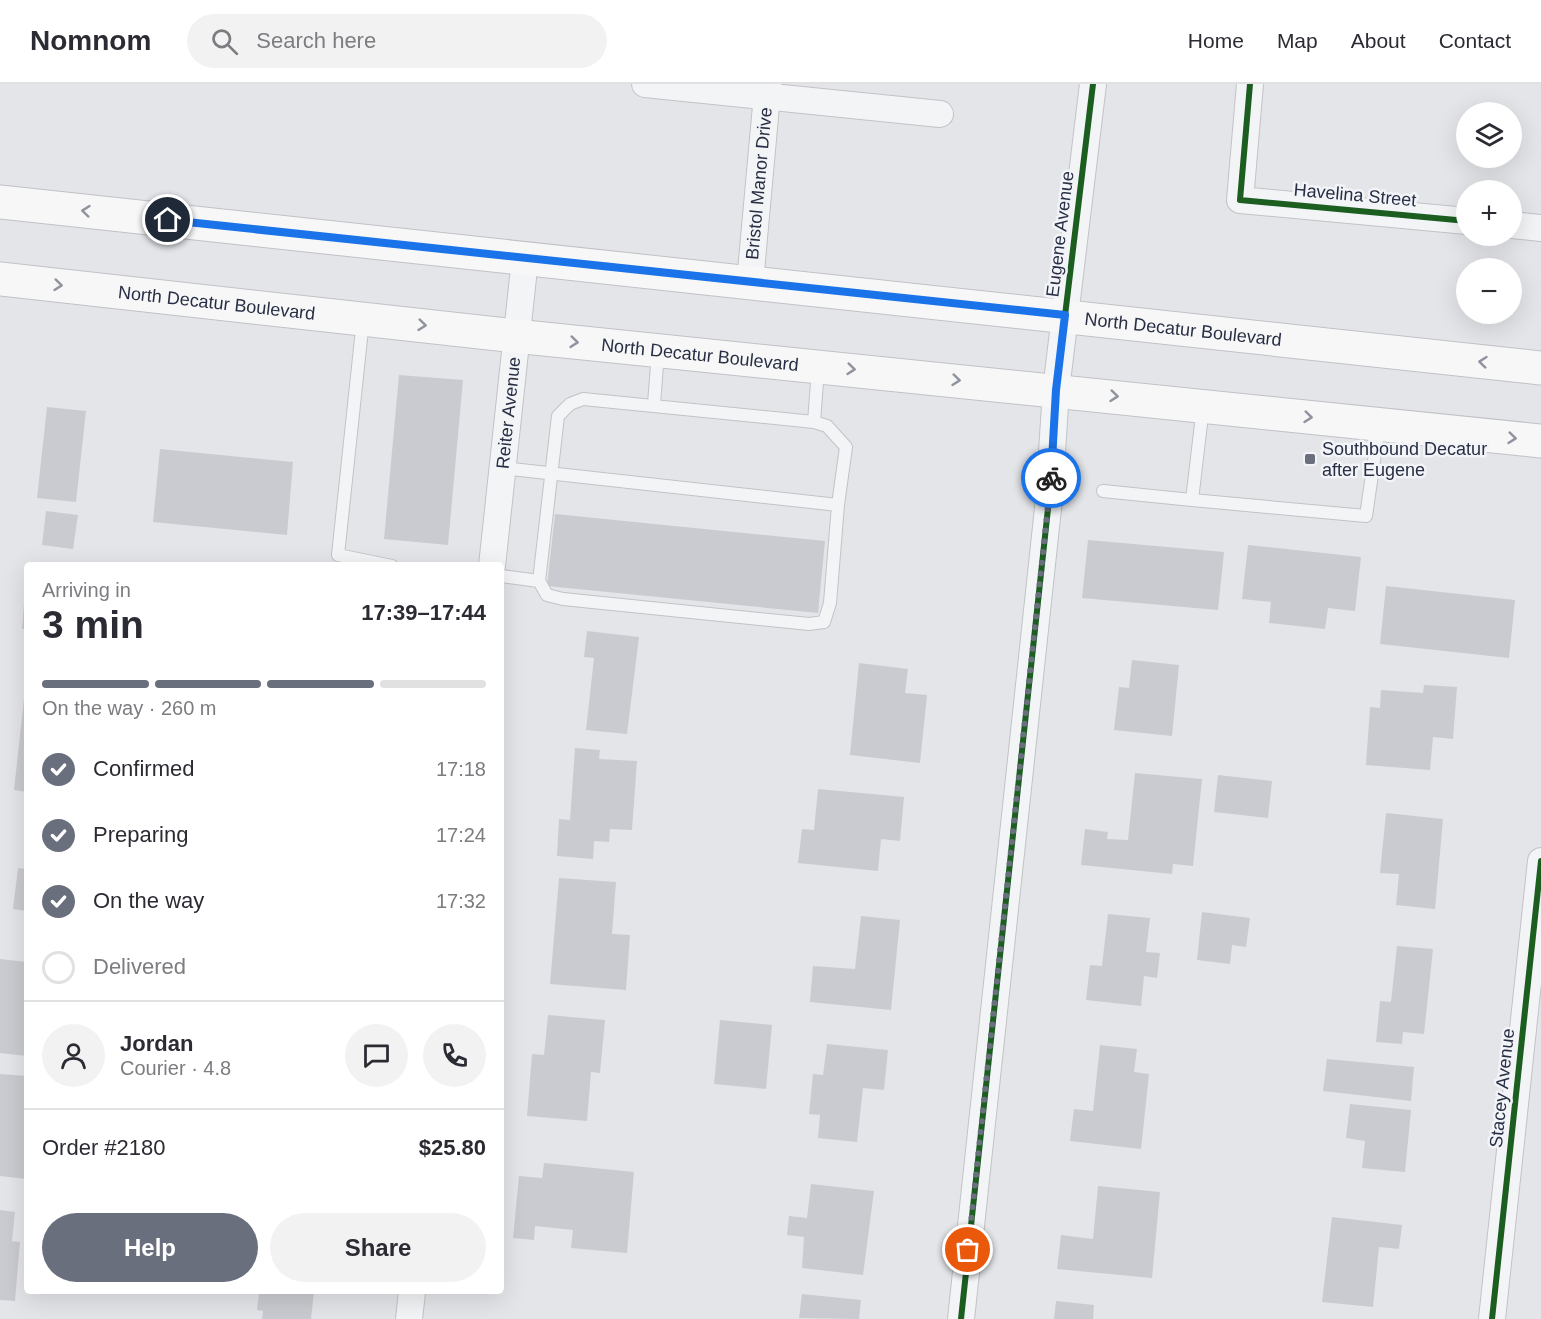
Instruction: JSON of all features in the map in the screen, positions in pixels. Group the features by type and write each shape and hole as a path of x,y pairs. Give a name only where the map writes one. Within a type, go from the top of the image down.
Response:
{"main road":[{"name":"North Decatur Boulevard","path":"0,202 1541,368"},
{"name":"North Decatur Boulevard","path":"0,279 515,336 1541,441"}],"street":[{"path":"645,84 767,91 940,114"},
{"name":"Eugene Avenue","path":"961,1319 1041,579 1056,390 1093,84"},
{"name":"Havelina Street","path":"1250,84 1240,200 1456,220"},
{"name":"Bristol Manor Drive","path":"750,282 767,91"},
{"path":"1522,226 1541,228"},
{"name":"Reiter Avenue","path":"492,562 525,259"},
{"name":"Stacey Avenue","path":"1492,1319 1541,861"},
{"path":"409,1319 412,1294"}],"lane":[{"path":"363,319 338,555 372,562"},
{"path":"654,404 658,350"},
{"path":"814,422 819,366"},
{"path":"583,399 654,404 814,422 827,426 846,447 838,505 830,603 824,622 809,624 563,599 547,595 539,581 550,475 558,416 570,404 583,399"},
{"path":"1192,500 1203,406"},
{"path":"1102,491 1366,516 1379,424"},
{"path":"502,468 838,505"},
{"path":"504,576 539,581"}],"building":[{"path":"399,375 463,380 448,545 384,539"},
{"path":"47,407 86,411 76,502 37,498"},
{"path":"160,449 293,462 287,535 153,522"},
{"path":"46,511 78,515 73,549 42,545"},
{"path":"555,514 825,541 818,613 547,586"},
{"path":"1088,540 1224,552 1218,610 1082,598"},
{"path":"1248,545 1361,557 1355,611 1328,608 1325,629 1269,623 1271,602 1242,599"},
{"path":"1386,586 1515,600 1509,658 1380,644"},
{"path":"24,604 24,629 22,629"},
{"path":"587,631 639,637 627,734 586,730 594,658 584,657"},
{"path":"1132,660 1179,665 1172,736 1114,730 1119,687 1129,688"},
{"path":"859,663 908,669 905,693 927,695 920,763 850,755"},
{"path":"1424,685 1457,687 1453,739 1433,737 1430,770 1366,765 1370,707 1380,708 1381,690 1423,693"},
{"path":"24,699 24,792 14,790"},
{"path":"575,748 600,750 599,759 637,761 632,830 610,829 609,842 594,841 593,859 557,856 559,819 570,820"},
{"path":"1135,773 1202,779 1193,866 1173,864 1172,874 1081,865 1085,829 1108,832 1107,839 1128,840"},
{"path":"1218,775 1272,781 1268,818 1214,812"},
{"path":"818,789 904,797 900,841 881,839 878,871 798,863 802,829 814,830"},
{"path":"1386,813 1443,819 1435,909 1396,905 1399,874 1380,873"},
{"path":"18,868 24,869 24,911 13,909"},
{"path":"559,878 616,882 612,934 630,935 626,990 550,984"},
{"path":"1202,912 1250,918 1246,947 1232,945 1230,964 1197,960"},
{"path":"1108,914 1150,918 1146,952 1160,953 1157,978 1144,976 1141,1006 1086,1000 1090,965 1102,966"},
{"path":"861,916 900,920 891,1010 810,1002 813,966 855,969"},
{"path":"1397,946 1433,949 1424,1034 1403,1032 1402,1044 1376,1042 1380,1001 1391,1002"},
{"path":"0,959 24,962 24,1056 0,1053"},
{"path":"548,1015 605,1020 600,1073 591,1072 587,1121 527,1116 532,1054 544,1055"},
{"path":"720,1020 772,1025 766,1089 714,1084"},
{"path":"827,1044 888,1050 884,1090 863,1088 857,1142 818,1138 820,1115 809,1114 813,1074 823,1075"},
{"path":"1100,1045 1137,1049 1134,1072 1149,1074 1141,1149 1070,1141 1074,1109 1093,1111"},
{"path":"1327,1059 1414,1067 1411,1101 1323,1091"},
{"path":"0,1074 24,1076 24,1179 0,1176"},
{"path":"1350,1104 1411,1110 1405,1172 1362,1168 1365,1141 1346,1138"},
{"path":"544,1163 634,1172 627,1253 571,1248 573,1230 535,1226 534,1240 513,1238 519,1176 542,1178"},
{"path":"811,1184 874,1191 863,1275 802,1268 804,1237 787,1235 789,1216 807,1218"},
{"path":"1098,1186 1160,1192 1152,1278 1057,1269 1061,1235 1093,1239"},
{"path":"0,1210 15,1212 12,1241 20,1242 15,1301 0,1300"},
{"path":"1332,1217 1402,1225 1399,1249 1379,1247 1373,1307 1322,1302"},
{"path":"259,1294 314,1294 311,1319 262,1319 263,1311 257,1310"},
{"path":"802,1294 861,1300 859,1319 799,1318"},
{"path":"1056,1301 1094,1305 1093,1319 1054,1319"}],"cycle path":[{"path":"961,1319 1049,499 1056,390 1093,84"},
{"path":"1250,84 1240,200 1456,220"},
{"path":"1492,1319 1541,861"}],"way so far":[{"path":"968,1250 1051,478"}],"place":[{"name":"Southbound Decatur after Eugene","path":"1310,459"}],"route":[{"path":"168,220 1065,315 1056,390 1051,478"}]}
